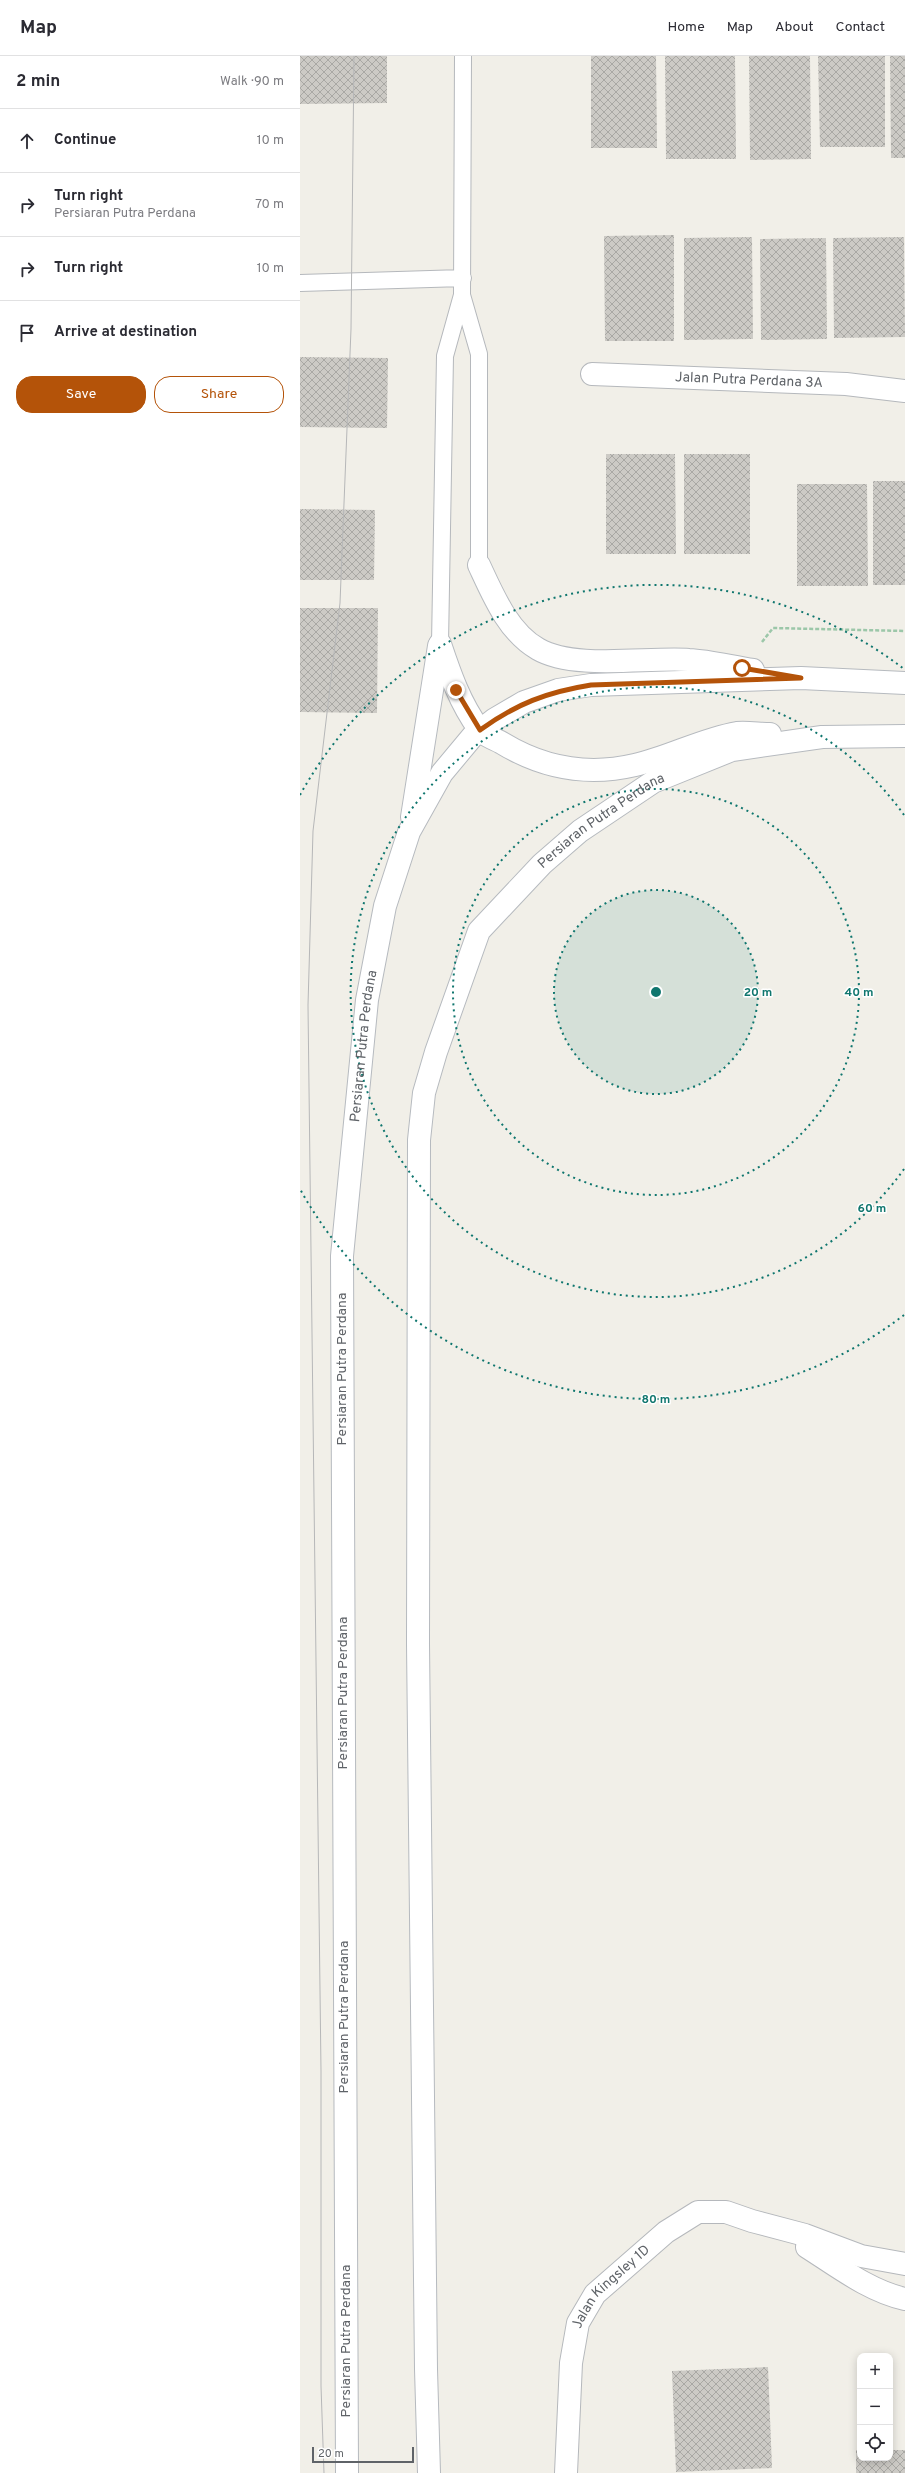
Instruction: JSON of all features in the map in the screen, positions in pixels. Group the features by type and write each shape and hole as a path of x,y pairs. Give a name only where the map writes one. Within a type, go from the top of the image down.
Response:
{"main road":[{"name":"Jalan Putra Perdana 3A","path":"592,374 846,384 905,391"},
{"path":"479,565 495,599 512,626 538,649 556,656 580,660 690,660 801,678"},
{"path":"440,644 456,690 480,730 523,756 553,766 576,770 604,770 635,765 705,741 738,733 822,737"},
{"path":"409,832 440,644"},
{"name":"Persiaran Putra Perdana","path":"347,2473 342,1256 367,1000 385,906 409,832 442,773 480,730 524,702 558,690 591,685 801,678 905,683"},
{"name":"Persiaran Putra Perdana","path":"429,2473 426,2337 417,1402 419,1140 424,1093 436,1052 479,931 542,864 580,831 653,782 732,750 822,737 905,736"},
{"name":"Jalan Kingsley 1D","path":"566,2473 571,2363 578,2323 595,2294 666,2232 698,2212 726,2212 779,2229 805,2235 861,2256 905,2264"},
{"name":"Jalan Kingsley 1D","path":"779,2229 857,2279 893,2296 905,2299"}],"lane":[{"path":"440,644 445,356 462,295 463,278 463,56"},
{"path":"300,283 463,278"},
{"path":"462,295 479,354 479,565"}],"path":[{"path":"742,668 773,628 905,631"}],"building":[{"path":"300,56 387,56 387,103 300,104"},
{"path":"591,56 656,56 657,148 591,148"},
{"path":"665,56 735,56 736,159 666,159"},
{"path":"749,56 810,56 811,159 750,160"},
{"path":"818,56 885,56 885,147 820,147"},
{"path":"890,56 905,56 905,158 891,158"},
{"path":"674,235 674,341 605,341 604,236"},
{"path":"752,237 753,339 684,340 684,238"},
{"path":"904,237 905,337 834,338 833,238"},
{"path":"826,238 827,339 761,340 760,239"},
{"path":"300,357 388,358 387,428 300,427"},
{"path":"606,454 675,454 676,554 606,554"},
{"path":"684,454 750,454 750,554 684,554"},
{"path":"873,481 905,481 905,585 873,585"},
{"path":"797,484 867,484 868,586 797,586"},
{"path":"300,509 375,510 374,580 300,580"},
{"path":"300,608 378,608 377,713 300,712"},
{"path":"768,2367 772,2468 676,2472 672,2371"},
{"path":"856,2450 857,2461 893,2461 893,2450 905,2450 905,2473 856,2473"}],"tram line":[{"path":"324,2473 321,2386 321,2071 308,1005 313,831 340,603 351,329 354,56"}],"route":[{"path":"456,690 480,730 495,719 524,702 558,690 591,685 801,678 742,668"}]}
